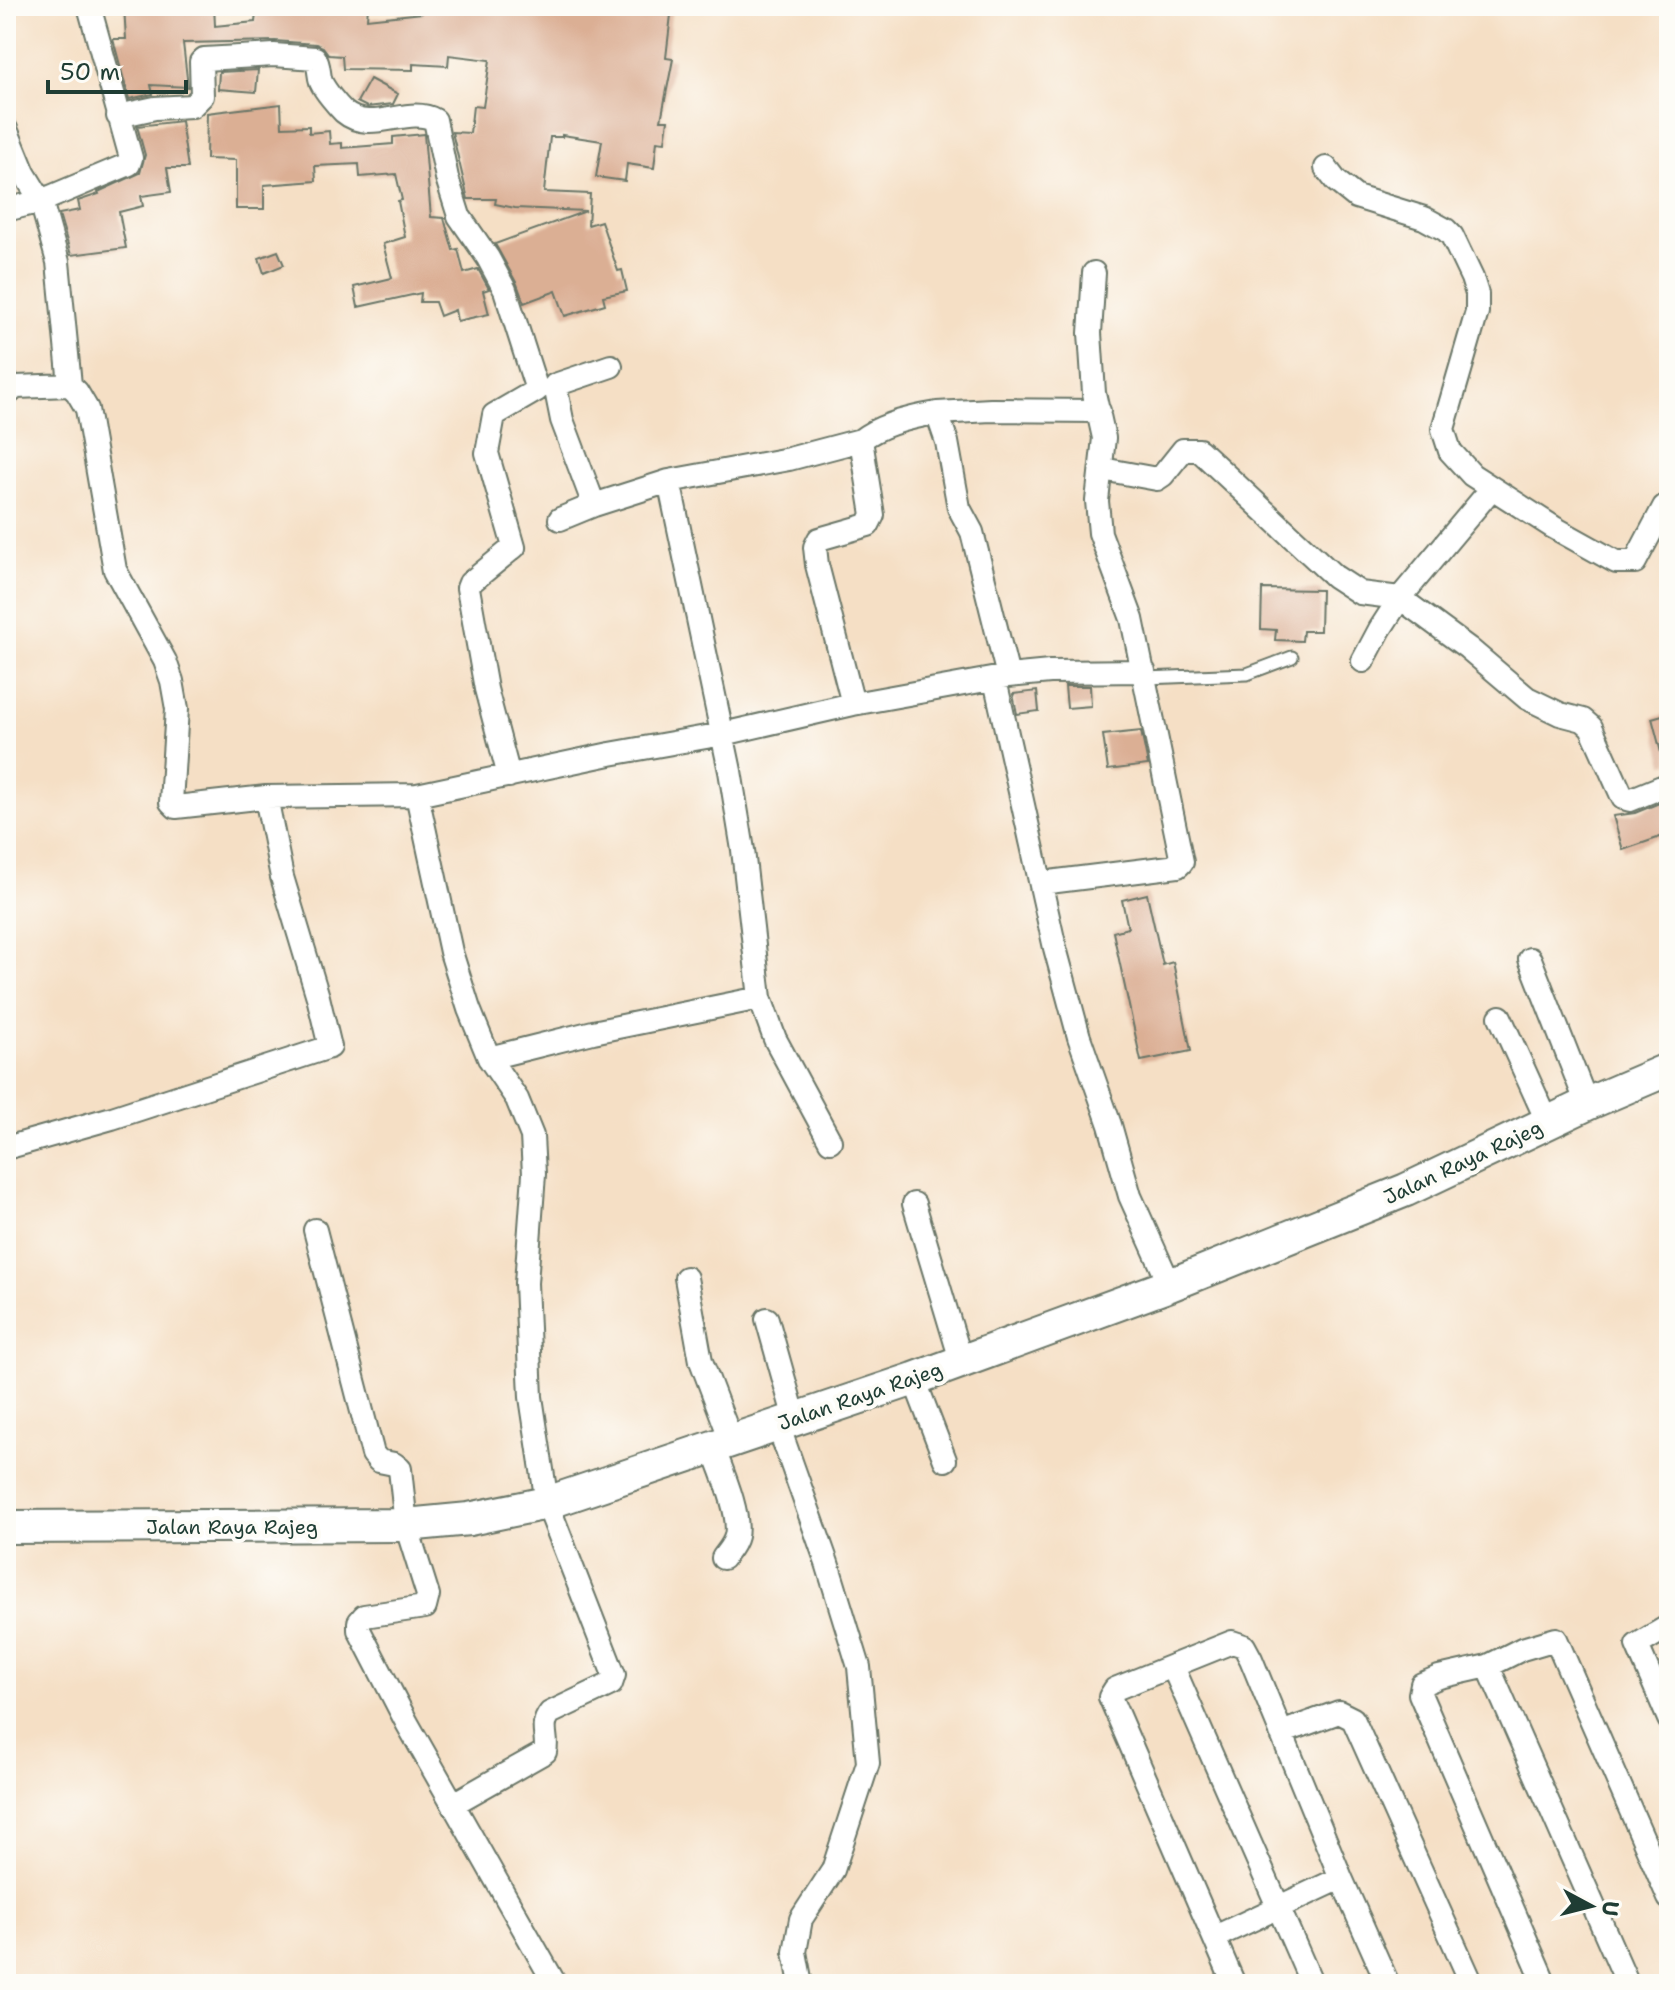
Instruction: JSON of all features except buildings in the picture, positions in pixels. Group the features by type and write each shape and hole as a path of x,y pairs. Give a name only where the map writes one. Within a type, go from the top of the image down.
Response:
{"main road":[{"name":"Jalan Raya Rajeg","path":"6,1527 406,1525 469,1519 547,1503 914,1379 1170,1285 1406,1190 1587,1104 1669,1069"}],"street":[{"path":"6,210 41,201 129,164 131,158 89,6"},
{"path":"118,116 155,108 192,106 202,96 201,62 204,59 274,55 315,58 322,85 345,113 357,120 373,122 427,116 435,120 447,178 459,216 488,258 505,290 562,420 594,505"},
{"path":"6,129 24,173 41,201 58,262 70,385 87,409 115,570 165,661 172,681 177,709 171,802 176,807 266,797 417,795 723,734 853,704 1002,678 1050,672 1145,674"},
{"path":"1326,168 1356,197 1424,218 1446,230 1452,236 1472,278 1477,294 1477,312 1443,429 1450,451 1472,475 1578,541 1616,562 1628,564 1638,558 1669,503"},
{"path":"1041,883 1181,865 1176,823 1132,619 1100,533 1097,501 1104,438 1094,393 1090,333 1094,273"},
{"path":"509,776 486,689 468,588 470,583 514,547 487,453 494,415 546,388 611,366"},
{"path":"6,395 16,387 70,385"},
{"path":"560,519 669,481 789,459 861,440 869,433 888,426 937,413 1099,411"},
{"path":"937,413 947,442 959,508 972,532 1055,948 1079,1037 1110,1125 1130,1196 1170,1285"},
{"path":"853,704 815,547 819,539 868,525 872,521 861,440"},
{"path":"1102,469 1157,479 1183,450 1199,450 1334,576 1360,593 1400,598 1468,648 1527,698 1560,714 1583,720 1591,727 1623,798 1630,800 1669,784"},
{"path":"669,481 723,734 743,850 760,998 775,1039 830,1141"},
{"path":"1363,661 1400,598 1492,488"},
{"path":"417,795 451,952 489,1058 517,1099 532,1136 534,1174 526,1283 531,1397 547,1503 612,1665 614,1680 550,1713 545,1719 543,1733 545,1752 453,1804"},
{"path":"6,1148 112,1118 330,1047 282,877 266,797"},
{"path":"1530,959 1587,1104"},
{"path":"489,1058 593,1032 760,998"},
{"path":"1500,1017 1548,1123"},
{"path":"914,1204 961,1360"},
{"path":"315,1230 373,1454 379,1461 394,1464 400,1469 406,1525 428,1595 425,1607 364,1616 359,1622 359,1630 407,1723 555,1984"},
{"path":"686,1278 736,1517 737,1533 732,1547 723,1558"},
{"path":"767,1319 787,1422 859,1667 868,1763 833,1870 801,1919 795,1952 801,1984"},
{"path":"914,1379 945,1460"},
{"path":"1669,1626 1637,1645 1669,1719"},
{"path":"1545,1984 1420,1694 1422,1684 1488,1666 1522,1649 1556,1639 1669,1898"},
{"path":"1234,1984 1110,1697 1115,1689 1232,1642 1239,1643 1251,1659 1388,1984"},
{"path":"1488,1666 1628,1984"},
{"path":"1173,1667 1312,1984"},
{"path":"1281,1733 1339,1712 1353,1719 1472,1984"},
{"path":"1215,1937 1341,1878"}],"lane":[{"path":"1145,674 1247,674 1292,657"}]}
